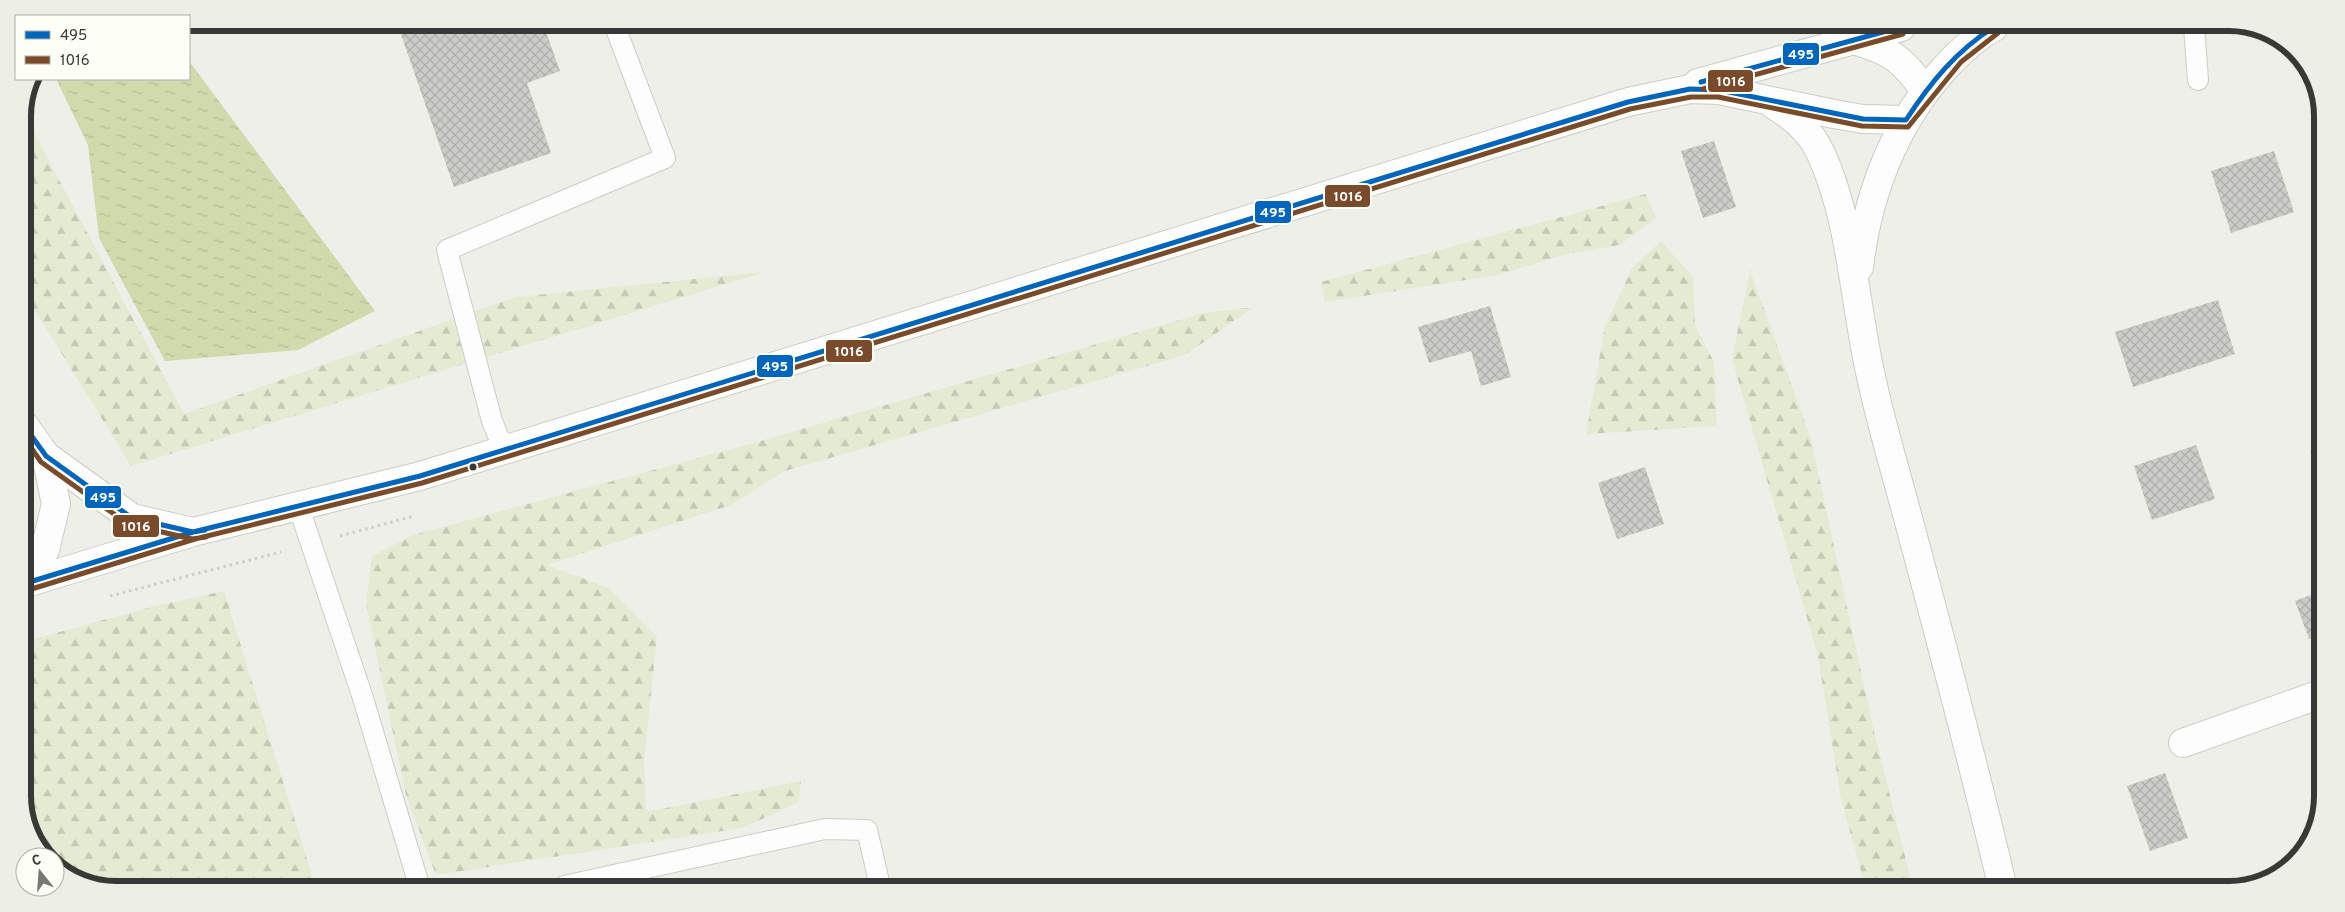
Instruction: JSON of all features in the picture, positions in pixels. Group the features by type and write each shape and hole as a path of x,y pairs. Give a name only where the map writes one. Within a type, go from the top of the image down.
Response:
{"street":[{"path":"31,582 193,532 299,508 420,476 1641,99 1887,31"},
{"path":"1858,303 1858,271 1864,230 1875,188 1893,145 1925,90 1957,55 1989,31"},
{"path":"1854,40 1893,54 1911,71 1925,90"},
{"path":"1641,99 1690,89 1719,90 1863,119 1906,120"},
{"path":"1745,94 1772,103 1792,117 1810,134 1832,180 1841,214 1872,380 1985,810 2001,881"},
{"path":"31,435 46,456 132,518 193,532"},
{"path":"31,569 45,550 56,504 46,456"},
{"path":"2183,743 2314,696"}],"lane":[{"path":"504,450 492,421 447,250 665,158 617,31"},
{"path":"2194,31 2198,80"},
{"path":"299,508 362,694 418,881"},
{"path":"586,881 825,828 867,830 879,881"}],"path":[{"path":"109,597 422,514"}],"green space":[{"path":"31,127 184,414 516,297 765,272 131,466 31,304"},
{"path":"1646,194 1656,218 1620,245 1566,254 1498,275 1325,302 1321,282"},
{"path":"1661,241 1693,277 1695,325 1714,362 1717,426 1586,434 1605,326 1632,268"},
{"path":"1750,270 1811,439 1873,727 1911,881 1864,881 1841,799 1818,656 1732,359"},
{"path":"1254,307 1185,355 785,471 731,505 547,565 609,588 657,637 644,762 646,812 801,781 799,802 742,828 436,875 406,795 366,604 372,556 413,535 750,444 1204,313"},
{"path":"224,591 314,881 116,881 89,876 65,864 65,847 48,847 38,828 31,801 31,640 151,607"}],"water":[{"path":"190,62 375,311 298,350 165,361 99,238 88,145 56,80 190,80"}],"building":[{"path":"400,31 546,31 560,71 527,83 551,153 454,187"},
{"path":"1714,141 1736,207 1703,218 1681,151"},
{"path":"2274,151 2294,212 2231,233 2211,171"},
{"path":"2218,300 2235,354 2133,387 2115,332"},
{"path":"1490,306 1511,377 1481,386 1471,351 1429,363 1418,327"},
{"path":"2196,445 2215,499 2152,520 2134,466"},
{"path":"2314,450 2314,464 2310,451"},
{"path":"1645,467 1664,524 1617,539 1598,483"},
{"path":"2314,594 2314,638 2309,639 2295,601"},
{"path":"2165,773 2188,838 2150,851 2127,786"}],"transit line":[{"name":"495","path":"1701,82 1886,31"},
{"name":"495","path":"31,582 193,532 420,476 1628,102 1690,89 1719,90 1863,119 1906,120 1934,81 1956,57 1988,31"},
{"name":"1016","path":"31,589 195,539 422,483 1630,109 1691,97 1718,97 1862,126 1908,127 1961,62 1998,33"},
{"name":"1016","path":"1703,89 1903,34"},
{"name":"495","path":"31,435 46,456 132,518 193,532 205,530"},
{"name":"1016","path":"31,448 41,462 128,524 192,539 206,537"}]}
